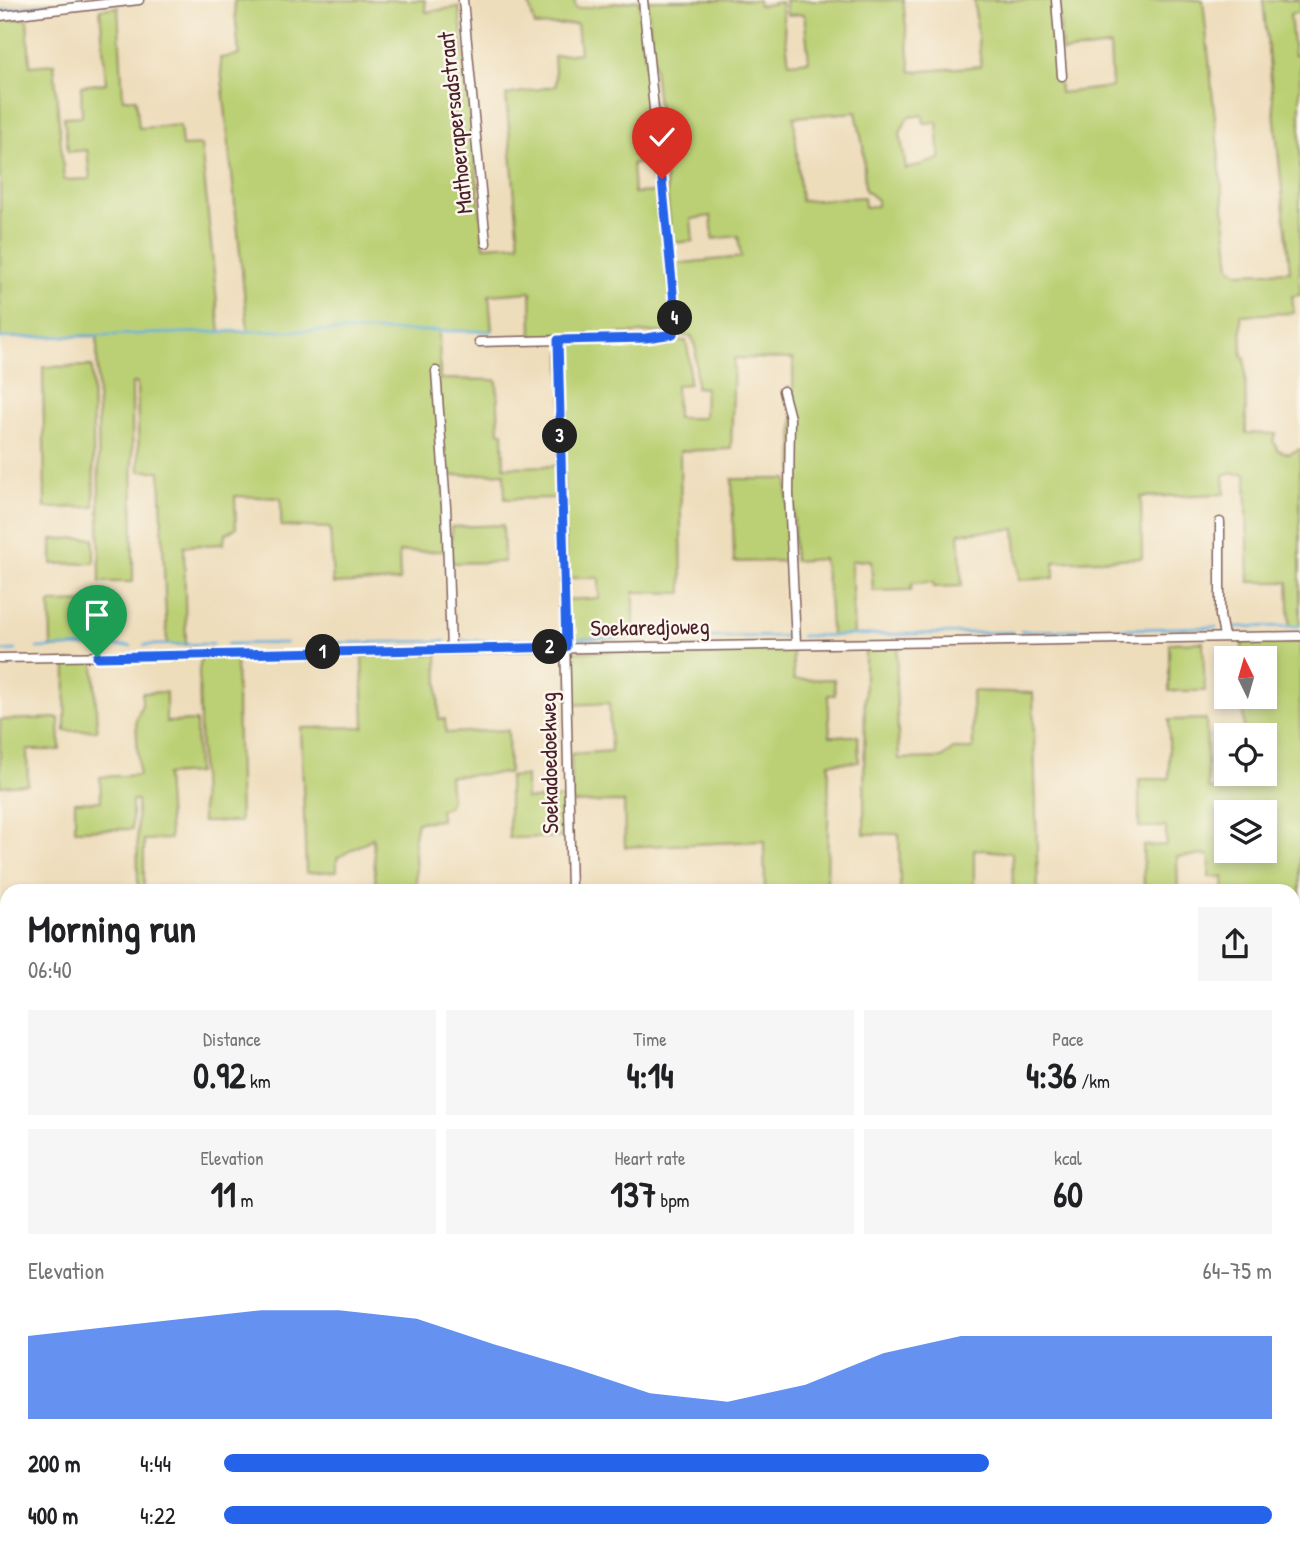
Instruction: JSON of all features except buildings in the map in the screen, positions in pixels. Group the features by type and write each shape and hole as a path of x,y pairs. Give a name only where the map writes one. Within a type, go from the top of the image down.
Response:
{"street":[{"path":"0,16 59,5 139,0"},
{"name":"Mathoerapersadstraat","path":"463,0 486,243"},
{"path":"479,342 673,334 675,329 643,0"},
{"path":"1056,0 1062,76"},
{"name":"Soekadoedoekweg","path":"558,340 571,884"},
{"path":"436,372 446,506 451,649"},
{"path":"783,391 790,418 789,494 796,643"},
{"path":"1220,522 1220,616 1224,636"},
{"name":"Soekaredjoweg","path":"0,658 1300,636"}],"green space":[{"path":"234,0 425,0 426,12 459,7 484,246 519,244 506,95 556,86 554,56 580,53 577,24 535,26 528,0 574,0 576,9 639,0 656,162 632,164 634,193 658,192 673,321 666,332 532,337 531,292 489,295 492,331 439,331 440,379 497,380 499,432 503,432 504,467 557,466 559,498 505,499 504,473 443,476 446,551 399,552 400,581 333,584 330,528 281,526 281,498 235,496 236,528 226,534 223,544 184,546 186,645 167,645 160,471 139,471 137,383 132,383 133,582 100,582 97,336 0,338 0,21 27,18 30,66 54,64 64,180 90,179 87,150 68,152 64,117 82,116 81,86 106,83 100,9 118,7 123,99 136,99 139,128 180,125 182,146 201,145 220,332 248,331 220,58 239,55"},
{"path":"647,0 758,0 759,6 781,2 789,63 809,61 804,14 787,15 785,0 903,0 911,72 981,66 974,0 1053,0 1060,93 1112,87 1110,46 1062,52 1058,0 1203,0 1230,267 1239,273 1290,271 1263,0 1300,0 1300,12 1290,14 1294,55 1300,55 1300,295 1292,296 1294,313 1241,315 1242,358 1245,358 1246,433 1276,434 1273,441 1278,450 1289,454 1300,449 1300,626 1290,626 1288,582 1249,582 1246,473 1224,474 1225,494 1141,497 1142,558 1054,562 1054,578 1019,580 1015,529 959,533 962,586 934,587 933,582 912,583 911,590 873,591 871,560 851,561 854,635 831,635 829,593 823,559 794,561 793,359 734,358 731,449 680,451 682,593 634,592 634,638 567,639 566,600 599,598 599,578 566,578 561,354 565,346 571,343 674,338 686,341 689,384 676,385 677,418 704,418 705,388 696,387 696,350 692,337 677,334 680,326 674,264 741,257 738,236 713,239 711,216 691,219 693,241 672,243","holes":["856,112 863,146 865,190 877,200 877,206 865,207 864,197 801,201 794,117","923,115 924,123 937,122 940,159 906,169 900,133 908,117"]},
{"path":"92,366 94,507 45,508 43,367"},
{"path":"732,479 787,479 789,561 734,562"},
{"path":"503,525 504,562 452,563 451,527"},
{"path":"94,538 94,563 52,564 52,539"},
{"path":"95,602 95,646 51,648 50,603"},
{"path":"1242,641 1300,641 1300,884 1224,884 1223,877 1209,877 1210,856 1206,855 1177,857 1178,884 1144,884 1143,846 1166,845 1166,827 1139,827 1139,779 1169,779 1169,720 1206,719 1208,789 1277,786 1277,723 1244,723 1243,709 1278,709 1278,646 1242,646"},
{"path":"1203,642 1205,691 1169,691 1169,643"},
{"path":"865,646 898,646 896,683 899,759 942,758 953,749 973,749 972,691 1033,693 1038,884 1013,884 1012,853 974,849 974,884 900,884 899,834 864,834"},
{"path":"792,647 794,680 834,679 835,695 828,695 830,736 858,736 859,762 829,763 827,884 765,884 764,841 625,847 624,802 572,803 571,754 611,751 609,703 570,705 571,652"},
{"path":"437,654 439,719 445,719 446,733 508,730 509,773 449,776 451,801 446,808 440,809 441,820 417,822 414,836 417,884 376,884 373,838 337,858 337,871 306,873 301,728 364,727 362,656"},
{"path":"236,657 240,822 202,822 201,658"},
{"path":"94,661 97,730 65,731 66,662"},
{"path":"166,692 166,722 196,721 197,773 166,775 170,839 144,840 144,884 138,884 137,800 132,800 132,829 75,830 75,802 101,801 100,777 139,775 136,720 142,704 142,693"},
{"path":"59,718 60,750 27,750 28,784 0,786 0,720"},
{"path":"526,776 526,799 566,798 567,837 509,838 509,777"}],"waterway":[{"path":"65,2 80,0"},
{"path":"0,10 48,4"},
{"path":"0,338 249,331 492,331"},
{"path":"1228,627 1300,626"},
{"path":"1021,631 1216,627"},
{"path":"801,636 1013,632"},
{"path":"634,638 793,636"},
{"path":"574,639 623,638"},
{"path":"503,640 559,639"},
{"path":"456,641 495,640"},
{"path":"329,643 445,641"},
{"path":"227,644 286,643"},
{"path":"144,645 214,644"},
{"path":"37,648 93,646"},
{"path":"105,646 131,646"},
{"path":"0,651 16,650"}],"route":[{"path":"97,657 566,647 558,340 646,338 673,334 676,323 662,179"}]}
